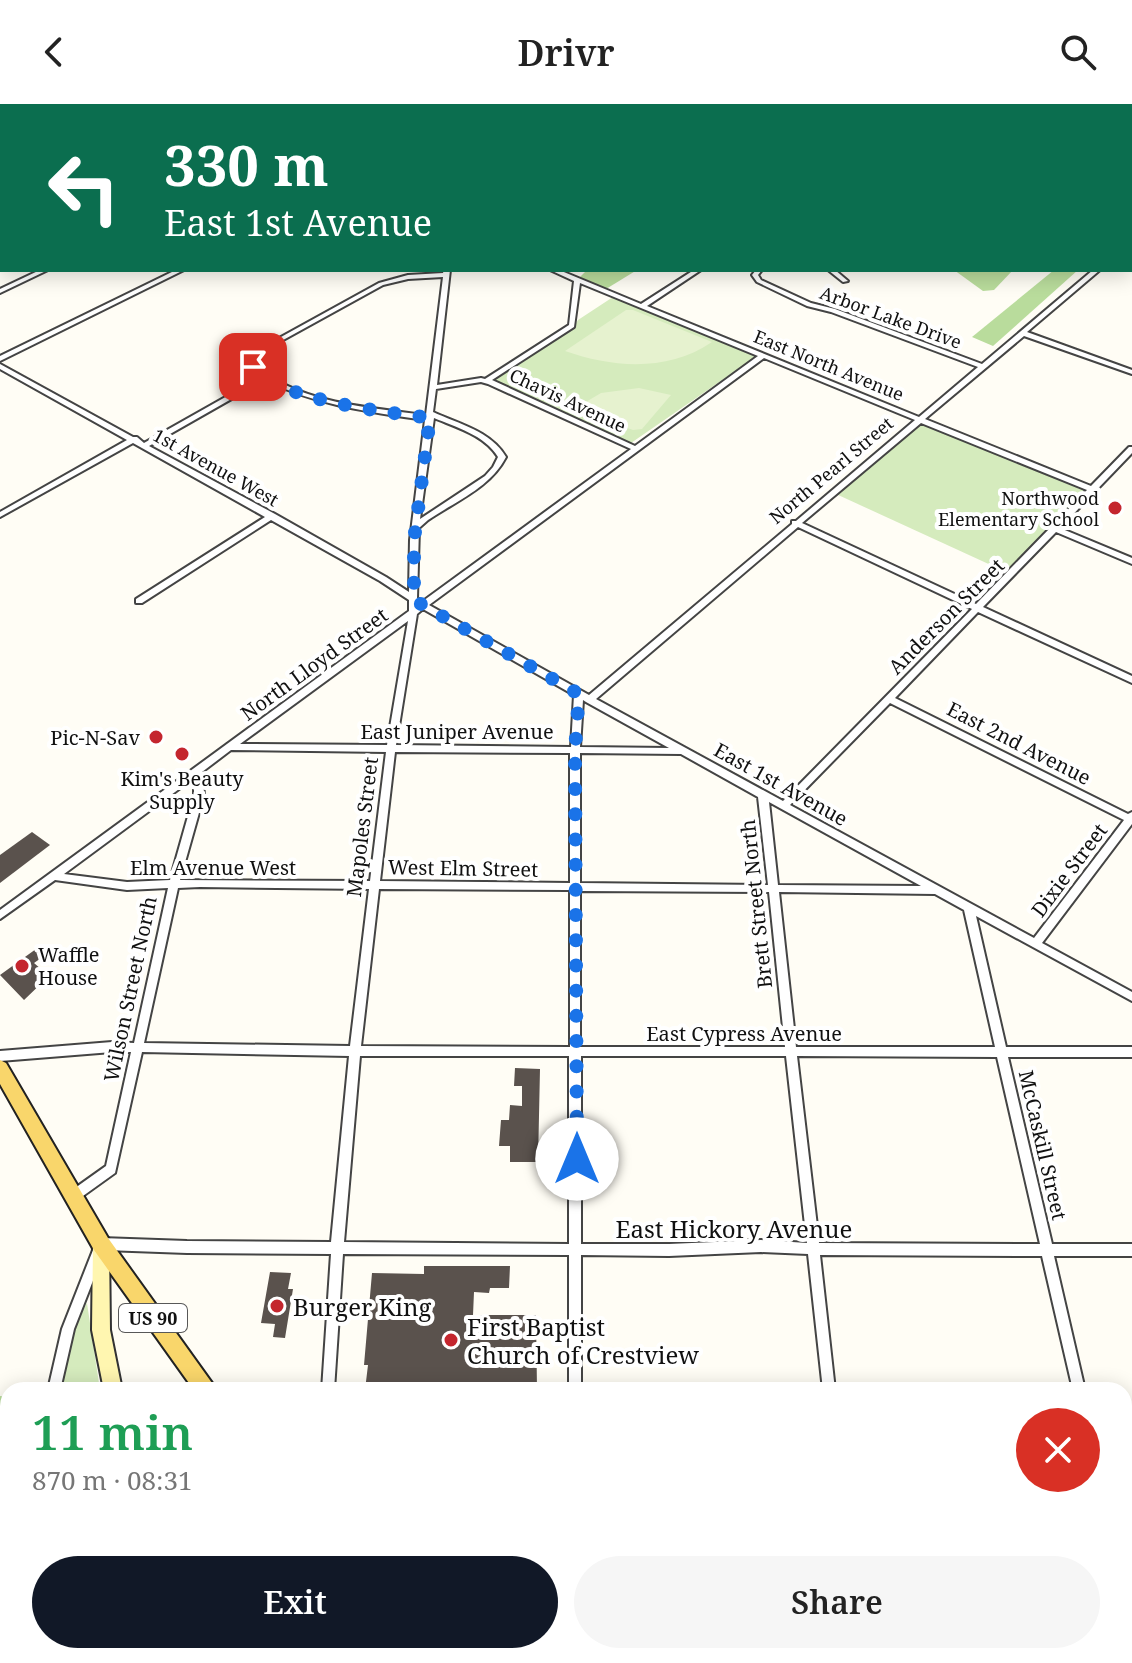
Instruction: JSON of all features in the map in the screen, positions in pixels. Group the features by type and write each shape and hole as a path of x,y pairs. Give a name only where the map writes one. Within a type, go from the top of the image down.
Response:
{"main road":[{"name":"US 90","path":"0,1068 101,1244 201,1382"}],"street":[{"path":"0,291 41,272"},
{"path":"0,359 177,272"},
{"path":"416,527 428,515 491,475 502,457 500,452 488,442 430,416 330,401 264,378 253,367 254,360 263,349 381,284 447,272"},
{"name":"Mapoles Street","path":"329,1382 355,1051 391,748 413,614 419,603 416,527 447,272"},
{"name":"East North Avenue","path":"558,272 1093,490"},
{"path":"434,387 486,381 572,326 574,278 579,272"},
{"path":"642,306 695,272"},
{"name":"Arbor Lake Drive","path":"757,272 755,275 759,281 809,305 833,310 983,367"},
{"name":"Arbor Lake Drive","path":"834,272 845,281"},
{"name":"North Pearl Street","path":"584,697 1095,272"},
{"path":"1023,333 1132,372"},
{"path":"419,603 763,356"},
{"name":"1st Avenue West","path":"0,366 272,516 419,603"},
{"path":"145,445 264,378"},
{"name":"Chavis Avenue","path":"486,381 636,449"},
{"path":"0,515 134,439"},
{"name":"Anderson Street","path":"784,806 1132,449"},
{"path":"139,601 272,516"},
{"path":"795,523 1132,680"},
{"path":"1055,529 1132,561"},
{"name":"East 1st Avenue","path":"419,603 584,697 1132,997"},
{"name":"North Lloyd Street","path":"0,915 413,614"},
{"path":"575,1382 575,750 584,697"},
{"name":"East 2nd Avenue","path":"890,699 1131,818"},
{"name":"East Juniper Avenue","path":"231,747 683,751"},
{"name":"Wilson Street North","path":"72,1197 111,1169 174,885 199,795 198,772"},
{"name":"Brett Street North","path":"763,795 828,1382"},
{"name":"Dixie Street","path":"1035,945 1131,818"},
{"name":"Elm Avenue West","path":"52,876 127,886 375,885"},
{"name":"West Elm Street","path":"375,885 934,890"},
{"name":"McCaskill Street","path":"969,909 1077,1382"},
{"name":"East Cypress Avenue","path":"0,1056 112,1047 355,1051 1132,1052"},
{"path":"56,1382 68,1329 101,1244"},
{"path":"101,1244 101,1330 111,1382"},
{"name":"East Hickory Avenue","path":"101,1244 576,1250 813,1247 1132,1250"}],"green space":[{"path":"585,272 634,272 606,289 580,277"},
{"path":"957,272 1011,272 994,290 983,291"},
{"path":"1052,272 1076,272 993,346 972,337"},
{"path":"613,297 757,356 631,443 493,380 572,330 578,320"},
{"path":"626,310 633,310 712,342 695,352 659,363 621,364 565,351"},
{"path":"639,388 671,395 642,429 633,430 574,409 601,393"},
{"path":"921,423 1086,491 1006,572 836,494"},
{"path":"87,1303 99,1382 59,1382 71,1331"}],"building":[{"path":"32,832 50,845 0,883 0,855"},
{"path":"36,949 44,956 34,963 49,976 24,1000 0,975"},
{"path":"515,1068 540,1069 538,1162 510,1162 510,1146 499,1146 501,1120 509,1120 510,1105 522,1106 522,1086 514,1086"},
{"name":"First Baptist Church of Crestview","path":"424,1266 510,1266 509,1288 490,1288 489,1293 474,1292 473,1315 536,1315 537,1382 366,1382 368,1365 364,1365 372,1273 424,1274"},
{"name":"Burger King","path":"270,1272 291,1273 288,1289 293,1289 285,1338 273,1337 275,1324 261,1323"}],"place":[{"name":"Northwood Elementary School","path":"1115,508"},
{"name":"Pic-N-Sav","path":"156,737"},
{"name":"Kim's Beauty Supply","path":"182,754"},
{"name":"Waffle House","path":"22,966"},
{"name":"Burger King","path":"277,1306"},
{"name":"First Baptist Church of Crestview","path":"451,1340"}],"route":[{"path":"253,367 264,378 301,393 348,405 430,418 414,540 414,600 579,694 575,750 577,1159"}]}
